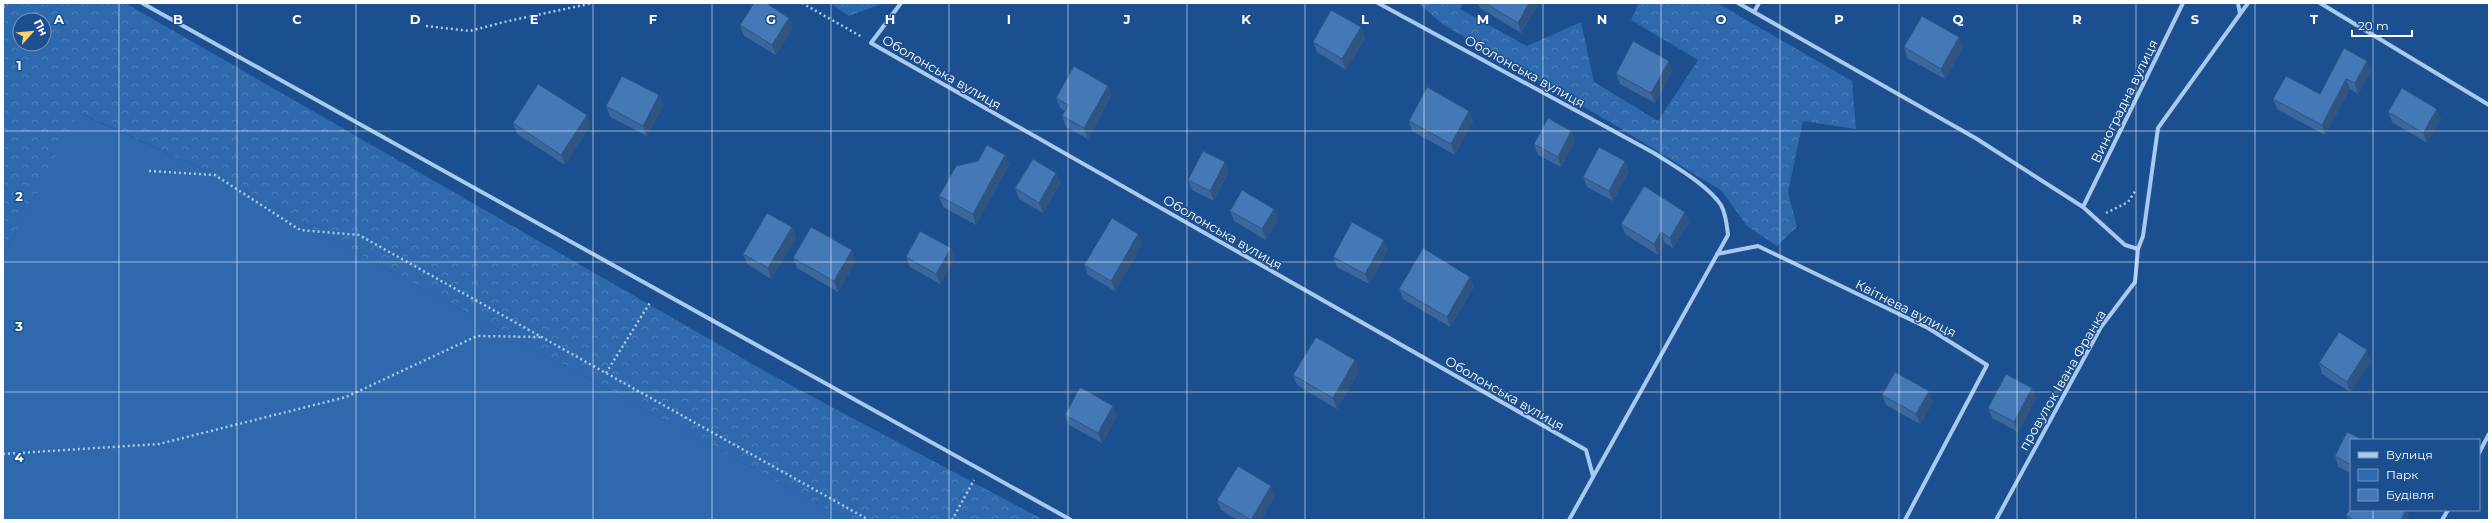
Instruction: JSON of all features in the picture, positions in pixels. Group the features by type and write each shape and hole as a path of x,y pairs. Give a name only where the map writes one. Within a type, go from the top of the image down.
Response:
{"street":[{"path":"142,3 657,292 1071,520"},
{"name":"Оболонська вулиця","path":"900,3 871,43 1586,450 1593,476"},
{"name":"Оболонська вулиця","path":"1378,3 1654,153 1693,178 1720,204 1726,219 1728,235 1569,520"},
{"path":"1738,3 1976,139 2083,207 2125,245 2138,248"},
{"path":"1754,12 1759,3"},
{"name":"Виноградна вулиця","path":"2083,207 2183,3"},
{"path":"2238,3 2240,14"},
{"name":"провулок Івана Франка","path":"1996,520 2101,327 2135,282 2138,248 2143,236 2158,128 2248,3"},
{"path":"2320,3 2489,105"},
{"name":"Квітнева вулиця","path":"1717,254 1758,246 1928,328 1987,365 1905,520"},
{"path":"2480,451 2489,434"},
{"path":"2442,520 2447,511"}],"path":[{"path":"3,7 8,3"},
{"path":"426,26 470,31 504,22 593,3"},
{"path":"802,3 871,43"},
{"path":"149,171 215,176 300,230 359,235 869,520"},
{"path":"2093,217 2108,212 2128,202 2140,183"},
{"path":"606,373 657,292"},
{"path":"3,454 159,444 346,396 477,336 542,337"},
{"path":"952,520 980,469"}],"green space":[{"path":"3,3 125,3 770,374 1044,520 848,520 215,175 80,113 3,256"},
{"path":"830,3 884,3 849,16"},
{"path":"1418,3 1463,3 1460,9 1527,46 1581,22 1594,82 1658,121 1698,60 1631,20 1639,3 1717,3 1852,81 1856,129 1803,121 1788,192 1797,227 1777,246 1747,226 1722,191 1618,127 1444,25"},
{"path":"79,113 215,175 848,520 3,520 3,256"}],"building":[{"path":"754,3 766,3 789,18 772,45 740,25"},
{"path":"1485,3 1529,3 1518,23"},
{"path":"1331,10 1361,27 1342,59 1313,42"},
{"path":"1922,16 1959,37 1941,69 1904,47"},
{"path":"1633,41 1669,61 1651,93 1616,74"},
{"path":"2344,48 2367,61 2355,83 2346,79 2322,125 2273,99 2286,76 2320,94"},
{"path":"1074,66 1108,86 1084,128 1062,116 1068,105 1056,98"},
{"path":"622,76 659,95 643,126 606,106"},
{"path":"538,84 587,115 561,155 513,123"},
{"path":"1427,87 1469,111 1451,144 1409,121"},
{"path":"2402,88 2437,109 2423,133 2388,112"},
{"path":"1548,118 1571,131 1558,157 1534,144"},
{"path":"987,145 1005,155 973,214 939,196 956,166 978,161"},
{"path":"1599,147 1625,161 1609,191 1583,177"},
{"path":"1203,151 1225,162 1210,191 1188,180"},
{"path":"1033,159 1056,173 1039,203 1015,188"},
{"path":"1644,186 1685,212 1670,238 1661,232 1654,244 1621,224"},
{"path":"1242,190 1274,209 1262,229 1230,211"},
{"path":"767,213 792,227 768,268 743,254"},
{"path":"1112,218 1138,234 1111,281 1084,265"},
{"path":"1352,222 1384,240 1365,274 1333,257"},
{"path":"811,227 852,250 834,281 793,258"},
{"path":"920,231 951,248 936,274 906,257"},
{"path":"1423,248 1470,277 1447,317 1399,289"},
{"path":"2339,332 2367,350 2347,382 2319,363"},
{"path":"1316,337 1355,360 1333,398 1293,375"},
{"path":"1895,372 1929,391 1916,414 1882,395"},
{"path":"2006,374 2032,388 2014,422 1988,408"},
{"path":"1080,387 1113,406 1098,433 1065,415"},
{"path":"2347,432 2361,439 2350,439 2350,464 2335,456"},
{"path":"1238,466 1271,486 1251,520 1217,500"},
{"path":"2350,509 2350,511 2406,511 2401,520 2354,520 2346,515"}]}
